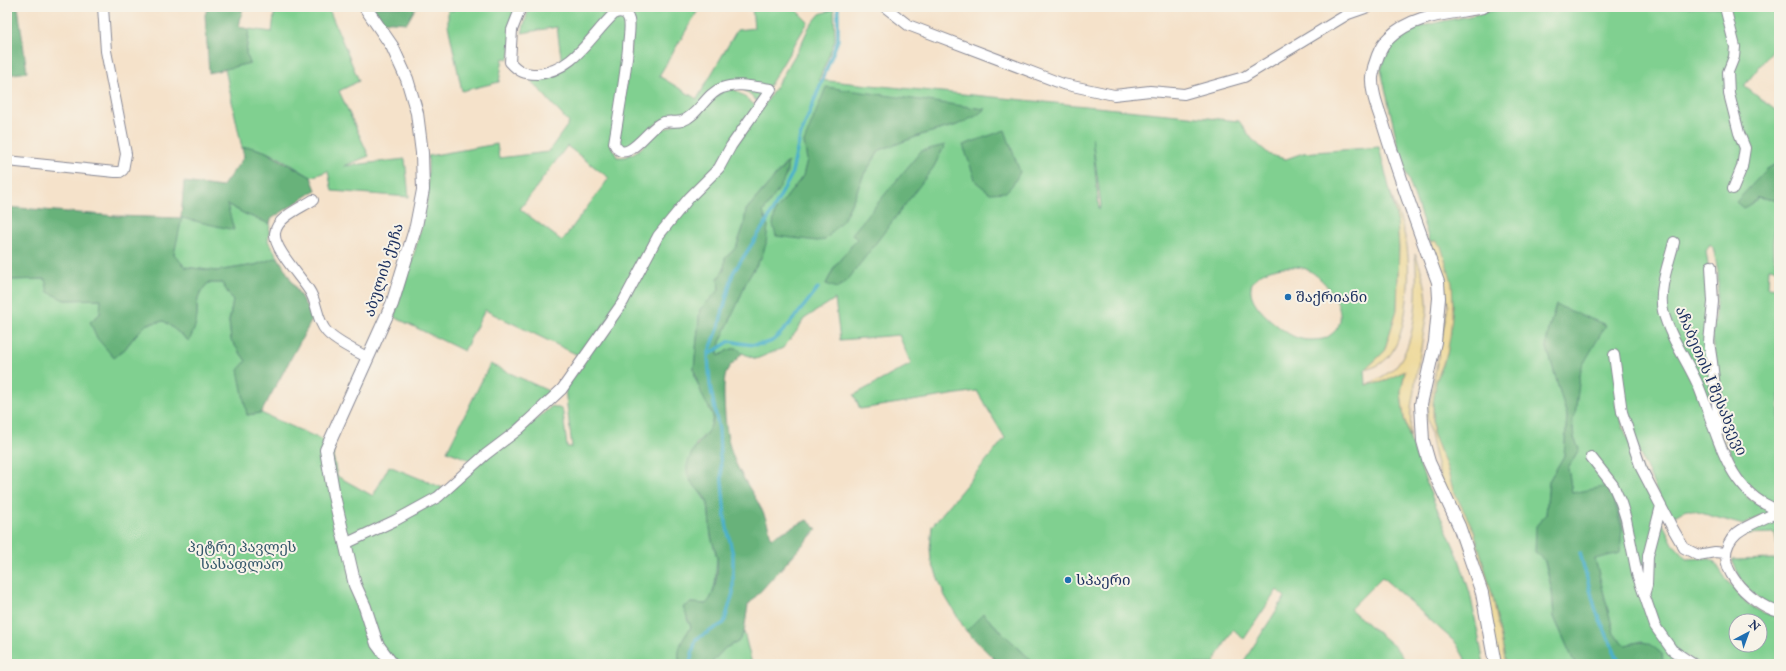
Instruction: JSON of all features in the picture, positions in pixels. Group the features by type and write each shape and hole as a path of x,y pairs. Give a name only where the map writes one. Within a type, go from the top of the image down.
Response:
{"street":[{"path":"7,161 115,172 124,170 126,154 106,51 103,7"},
{"name":"აბულის ქუჩა","path":"364,7 392,46 407,79 417,113 422,153 423,190 416,226 392,304 326,450 345,544 355,584 365,607 377,644 392,664"},
{"path":"345,544 396,520 438,497 485,455 518,430 562,389 622,302 658,236 689,198 719,168 731,146 771,89 735,85 721,88 710,96 701,107 683,121 661,123 652,129 640,143 624,152 619,150 614,143 625,80 629,20 626,14 621,11 615,13 586,46 569,62 547,73 531,74 519,71 510,62 512,30 521,7"},
{"path":"885,7 908,25 996,59 1063,84 1114,95 1150,91 1184,94 1244,77 1348,14 1368,7"},
{"path":"1483,7 1440,14 1411,24 1390,37 1385,42 1378,56 1372,77 1375,100 1391,150 1438,282 1439,298 1435,342 1421,404 1423,440 1429,462 1459,526 1482,593 1495,664"},
{"path":"1725,7 1735,48 1734,58 1728,72 1729,94 1738,133 1745,148 1742,167 1733,189"},
{"path":"313,200 282,220 277,226 274,234 278,246 310,291 316,302 320,324 337,340 368,358"},
{"name":"აჩაბეთის I შესახვევი","path":"1674,242 1663,290 1663,310 1671,332 1698,384 1731,468 1740,482 1758,500 1778,510"},
{"path":"1711,266 1714,302 1709,342 1718,425 1724,453"},
{"path":"1614,355 1620,407 1642,468 1684,548 1698,555 1715,552 1726,553"},
{"path":"1591,457 1613,485 1621,503 1626,519 1637,574 1655,626 1672,650 1693,664"},
{"path":"1644,595 1647,585 1648,556 1661,506"},
{"path":"1778,510 1738,533 1732,540 1726,553 1727,563 1731,573 1746,594 1769,609 1779,612"}],"green space":[{"path":"7,7 18,7 27,72 7,75"},
{"path":"208,7 243,7 239,27 249,29 246,53 250,63 209,73 205,15"},
{"path":"275,7 328,7 359,81 339,91 369,156 344,166 405,159 409,197 332,191 328,171 311,177 269,153 251,148 242,148 225,69 249,63 246,53 249,29 272,32"},
{"path":"369,7 416,7 407,23 378,21"},
{"path":"454,7 519,7 509,59 503,58 499,82 462,91 448,25 448,9 453,11"},
{"path":"529,7 700,7 659,76 697,99 737,30 754,28 752,7 793,7 808,22 759,103 736,83 684,119 660,121 627,149 618,147 634,20 621,9 562,64 557,27 522,33"},
{"path":"1508,7 1779,7 1779,42 1744,86 1779,113 1779,162 1767,169 1753,203 1758,197 1779,201 1773,241 1773,257 1779,269 1769,268 1768,287 1779,288 1779,505 1758,494 1752,489 1738,469 1727,441 1712,339 1718,286 1718,271 1713,247 1710,244 1706,251 1710,279 1713,418 1747,497 1770,512 1743,525 1687,509 1669,519 1640,454 1621,400 1615,403 1627,437 1658,507 1645,584 1611,486 1651,619 1689,664 1663,664 1662,654 1642,641 1626,645 1614,634 1595,559 1572,494 1568,468 1579,449 1574,438 1572,421 1581,368 1556,305 1546,344 1567,416 1564,456 1549,481 1546,515 1536,526 1552,591 1554,617 1575,664 1506,664 1493,598 1474,531 1453,490 1447,468 1433,433 1433,403 1436,381 1447,354 1453,304 1435,241 1430,242 1400,155 1381,70 1392,47 1408,32 1429,24"},
{"name":"პეტრე პავლეს სასაფლაო","path":"834,9 835,40 819,80 1239,121 1252,139 1270,155 1286,159 1303,153 1379,147 1397,219 1399,248 1397,310 1384,352 1365,370 1366,385 1382,382 1405,371 1401,392 1404,418 1411,443 1432,497 1458,556 1470,593 1484,664 1468,664 1456,643 1382,577 1350,609 1396,648 1408,664 1242,664 1285,597 1277,590 1244,639 1233,629 1213,664 1035,664 983,614 966,631 945,596 931,560 930,548 932,526 1005,438 977,391 860,409 854,395 911,364 899,335 840,340 835,299 804,319 783,348 756,359 742,353 737,348 728,350 719,356 718,353 720,342 746,282 762,256 768,226 763,212 787,174 787,162 746,210 744,225 736,248 725,258 724,270 718,278 719,290 700,309 694,369 695,378 713,416 710,429 696,444 691,456 690,481 708,504 711,536 717,558 715,584 711,599 706,604 691,603 687,619 691,627 681,644 679,653 680,664 7,664 7,280 45,279 65,300 102,299 100,314 124,350 147,324 164,321 189,341 195,327 197,318 197,304 200,295 208,283 222,283 233,301 229,321 231,340 246,361 247,415 261,413 334,445 333,456 337,476 373,496 389,466 443,488 416,514 501,446 520,433 552,406 561,409 563,413 567,447 572,447 565,389 650,252 767,101 800,47 809,27 820,14","holes":["957,125 924,134 880,150 864,174 843,220 775,212 803,176 807,160 804,142","1092,137 1101,206 1099,209","945,145 933,168 826,284 835,266 857,239","1282,267 1300,267 1313,273 1321,280 1328,288 1339,307 1339,325 1333,333 1323,339 1301,339 1285,332 1264,313 1252,297 1251,289 1253,282 1259,276 1268,271"]},
{"path":"619,14 626,22 622,81 611,145 617,157 624,157 632,154 640,149 658,131 670,127 723,91 734,89 756,106 708,177 657,231 648,243 618,303 582,357 485,310 464,351 394,317 416,247 428,195 428,156 497,144 499,158 548,152 569,123 531,80 549,75","holes":["567,146 609,178 562,241 520,209"]},
{"path":"826,87 985,109 976,116 957,125 924,134 880,150 864,174 843,220 825,240 817,241 776,236 773,225 775,212 803,176 807,160 804,142"},
{"path":"1005,130 1020,172 1014,183 1006,192 990,193 976,182 963,145"},
{"path":"945,145 933,168 847,281 837,288 826,284 835,266 857,239 852,234 921,151"},
{"path":"250,147 264,151 311,177 316,190 271,219 270,224 245,214 227,204 234,230 182,218 174,254 185,267 216,271 255,265 278,257 313,318 261,413 247,415 238,370 246,361 231,340 229,321 233,301 222,283 208,283 199,295 197,304 197,319 189,341 164,321 147,324 124,350 114,358 97,338 90,322 100,314 101,299 64,300 48,292 45,279 7,280 7,207 116,216 181,218 184,182 222,187 244,157 242,148"},
{"path":"788,162 785,177 782,183 763,212 768,226 766,244 762,256 746,282 720,342 718,353 719,356 728,350 737,348 742,353 730,366 725,377 724,399 727,435 735,462 758,502 766,519 771,538 807,520 817,529 748,605 744,632 738,642 725,648 713,661 715,664 680,664 679,649 691,627 683,607 691,603 706,604 712,595 716,583 717,570 717,558 711,535 708,504 703,495 690,480 687,471 691,455 709,429 713,417 700,389 694,369 700,309 719,290 718,278 724,270 725,258 736,248 744,225 746,210"},
{"path":"1779,162 1779,201 1758,197 1753,203 1743,208 1736,202 1767,169"},
{"path":"226,204 245,214 270,224 268,241 278,257 255,265 216,271 185,267 174,254 181,218"},
{"path":"1556,305 1606,325 1581,368 1575,415 1572,421 1574,438 1579,449 1568,468 1572,493 1609,486 1622,528 1620,553 1595,559 1614,634 1626,645 1642,642 1653,646 1662,654 1663,664 1575,664 1554,617 1552,591 1545,561 1535,552 1536,526 1546,515 1549,481 1564,456 1567,416 1546,344"},
{"path":"490,364 553,393 475,462 447,451"},
{"path":"1779,516 1779,608 1758,599 1743,583 1732,560 1778,559 1775,533 1743,534"},
{"path":"1662,522 1673,544 1687,559 1708,558 1714,561 1740,597 1758,610 1766,613 1728,613 1728,653 1768,653 1768,614 1779,615 1779,664 1698,664 1680,654 1659,628 1649,593 1651,555 1660,523"},
{"path":"983,614 1035,664 999,664 966,631"},
{"path":"744,632 752,664 715,664 713,661 725,648 738,642"}],"sand":[{"path":"1392,197 1403,227 1407,247 1408,290 1406,307 1403,324 1392,352 1380,364 1365,370 1384,352 1397,310 1399,248 1397,219"},
{"path":"1435,241 1441,246 1452,283 1453,304 1447,354 1436,381 1433,403 1433,433 1447,468 1453,490 1474,531 1493,598 1506,664 1497,664 1484,594 1441,481 1427,416 1448,305 1443,282 1430,242"},
{"path":"1415,254 1424,282 1427,297 1427,312 1411,408 1410,437 1404,418 1401,392 1405,371 1382,382 1366,385 1392,370 1403,357 1408,344 1415,313"}],"waterway":[{"path":"693,664 690,662 696,639 724,623 733,593 733,556 725,518 719,430 710,385 708,355 718,329 733,273 767,221 791,176 800,137 838,40 838,7"},
{"path":"708,355 730,341 755,345 765,344 775,339 781,334 818,288"},
{"path":"1580,553 1596,611 1620,664"}],"place":[{"name":"შაქრიანი","path":"1288,297"},
{"name":"სპაერი","path":"1068,580"}]}
